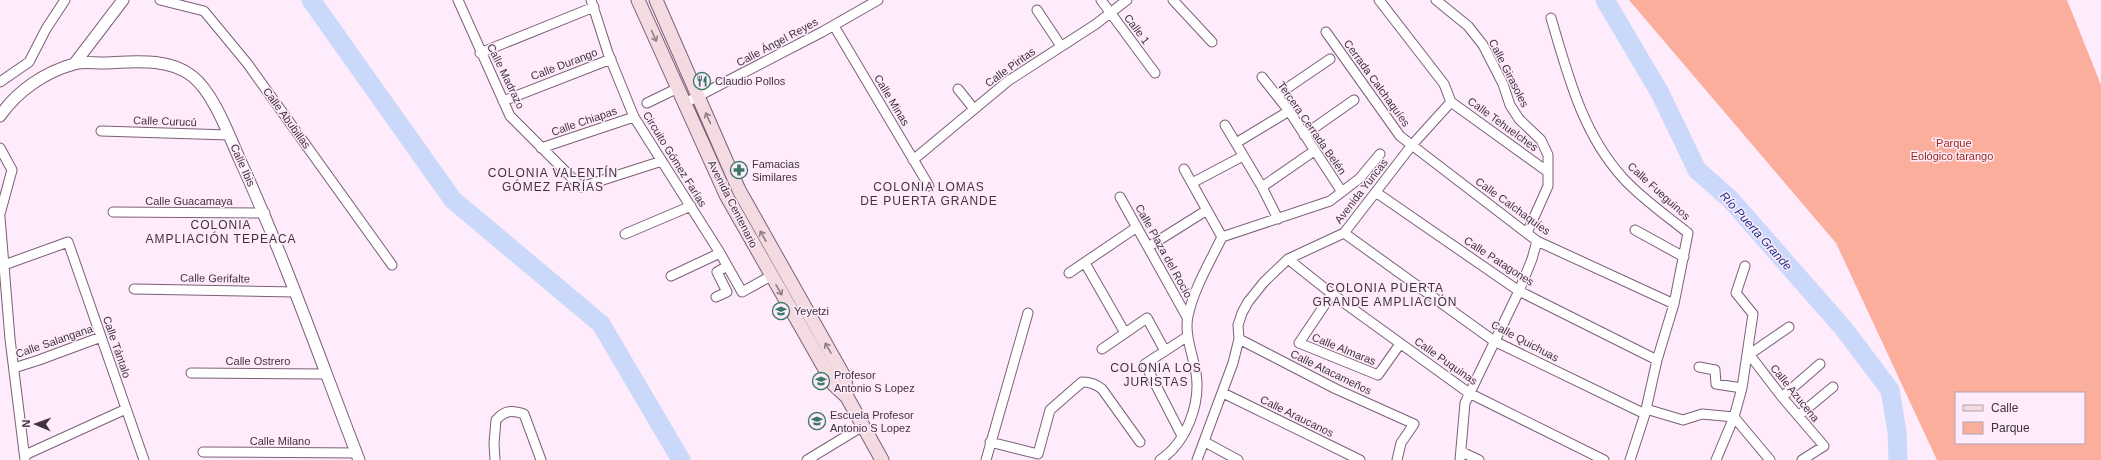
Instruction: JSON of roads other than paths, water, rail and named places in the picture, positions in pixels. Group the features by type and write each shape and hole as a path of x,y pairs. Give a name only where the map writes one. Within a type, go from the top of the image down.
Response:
{"main road":[{"name":"Avenida Centenario","path":"638,0 726,195 834,385 847,397 882,460"},
{"name":"Avenida Centenario","path":"656,0 739,190 845,378 847,397"}],"street":[{"path":"0,82 28,62 46,29 65,0"},
{"path":"76,63 122,0"},
{"name":"Calle Abubillas","path":"160,0 204,11 247,63 392,265"},
{"name":"Calle Madrazo","path":"458,0 480,53 510,116 581,187 662,161"},
{"name":"Calle Ángel Reyes","path":"685,103 834,26 878,0"},
{"name":"Calle 1","path":"1101,0 1155,73"},
{"name":"Calle Piritas","path":"913,160 1008,81 1127,0"},
{"path":"1173,0 1212,42"},
{"path":"1378,0 1444,84 1451,102"},
{"name":"Calle Girasoles","path":"1436,0 1468,26 1483,45 1503,84 1510,105 1519,119 1541,140 1548,155 1548,186 1527,233"},
{"path":"480,53 592,3"},
{"name":"Circuito Gómez Farías","path":"592,3 611,59 634,117 691,206 742,292 771,276"},
{"path":"1037,10 1061,46"},
{"name":"Calle Fueguinos","path":"1551,18 1576,102 1595,140 1623,178 1688,233 1674,304 1657,360 1646,411 1630,460"},
{"name":"Calle Minas","path":"834,26 929,186"},
{"name":"Cerrada Calchaquíes","path":"1326,32 1400,136 1412,145"},
{"name":"Calle Durango","path":"503,101 611,59"},
{"path":"1277,95 1330,59"},
{"name":"Calle Ibis","path":"0,116 6,107 30,84 76,63 144,62 179,67 193,76 206,91 229,135 265,213 358,457"},
{"name":"Tercera Cerrada Belén","path":"1262,78 1277,95 1342,192"},
{"path":"647,103 678,88"},
{"path":"958,89 974,109"},
{"path":"1304,135 1354,100"},
{"name":"Calle Tehuelches","path":"1412,145 1451,102 1548,172"},
{"path":"1236,143 1288,111"},
{"name":"Calle Chiapas","path":"541,148 634,117"},
{"path":"1225,125 1262,187 1278,220"},
{"name":"Calle Curucú","path":"101,131 229,135"},
{"name":"Avenida Yuncas","path":"1197,460 1223,393 1239,339 1238,325 1242,313 1264,282 1288,259 1344,233 1377,193 1412,145"},
{"name":"Calle Calchaquíes","path":"1412,145 1537,241 1674,304"},
{"path":"0,148 12,170 0,216 14,368 25,458 126,410"},
{"path":"1262,187 1314,151"},
{"path":"1160,460 1182,436 1191,420 1195,401 1196,375 1188,336 1187,317 1194,295 1222,237 1330,202 1360,178 1380,154"},
{"path":"1192,183 1243,156"},
{"path":"1184,169 1222,237"},
{"name":"Calle Patagones","path":"1377,193 1519,290 1657,360"},
{"name":"Calle Plaza del Rocío","path":"1120,197 1187,317"},
{"path":"625,234 691,206"},
{"path":"1148,247 1207,210"},
{"name":"Calle Guacamaya","path":"112,212 265,213"},
{"path":"1068,273 1137,227"},
{"path":"1634,230 1684,257"},
{"name":"Calle Quichuas","path":"1344,233 1494,341 1646,411 1683,420 1710,414 1734,417"},
{"path":"1478,460 1461,456 1465,403 1519,290 1532,259 1537,241"},
{"name":"Calle Tántalo","path":"4,265 68,242 144,460"},
{"path":"671,276 720,253"},
{"name":"Calle Puquinas","path":"1288,259 1332,294 1469,393 1604,460"},
{"path":"1085,263 1125,333"},
{"path":"716,297 727,292 717,272 727,266"},
{"path":"1716,460 1734,417 1742,388 1748,355 1753,314 1736,293 1745,266"},
{"name":"Calle Gerifalte","path":"134,289 295,292"},
{"name":"Calle Almaras","path":"1332,294 1298,343 1378,375 1400,344"},
{"path":"986,460 1028,312"},
{"path":"1102,349 1147,318 1165,351"},
{"path":"1748,355 1789,327"},
{"path":"1182,436 1145,364 1188,336"},
{"name":"Calle Salangana","path":"14,368 101,338"},
{"name":"Calle Atacameños","path":"1239,339 1336,389 1414,424 1401,443 1397,460"},
{"name":"Calle Azucena","path":"1748,355 1824,446 1802,460"},
{"path":"1782,397 1820,364"},
{"path":"1699,367 1715,370 1716,384 1742,388"},
{"name":"Calle Ostrero","path":"191,373 326,374"},
{"path":"990,442 1038,454 1050,410 1082,382 1097,384 1102,389 1140,442"},
{"path":"1798,416 1833,387"},
{"name":"Calle Araucanos","path":"1223,393 1360,460"},
{"path":"495,460 494,443 496,420 505,412 514,411 524,414 541,460"},
{"path":"1734,417 1770,460"},
{"path":"807,460 863,426"},
{"path":"1205,442 1238,460"},
{"name":"Calle Milano","path":"203,452 358,457"}],"waterway":[{"path":"311,0 453,200 601,324 681,460"},
{"name":"Río Puerta Grande","path":"1605,0 1660,93 1697,170 1730,199 1844,329 1890,390 1897,432 1898,460"}],"place":[{"name":"Claudio Pollos","path":"702,81"},
{"name":"Famacias Similares","path":"739,170"},
{"name":"Yeyetzi","path":"781,311"},
{"name":"Profesor Antonio S Lopez","path":"821,381"},
{"name":"Escuela Profesor Antonio S Lopez","path":"817,421"}],"district":[{"name":"COLONIA VALENTÍN GÓMEZ FARÍAS","path":"553,180"},
{"name":"COLONIA LOMAS DE PUERTA GRANDE","path":"929,194"},
{"name":"COLONIA AMPLIACIÓN TEPEACA","path":"221,232"},
{"name":"COLONIA PUERTA GRANDE AMPLIACIÓN","path":"1385,295"},
{"name":"COLONIA LOS JURISTAS","path":"1156,375"}],"park label":[{"name":"´Parque Eológico tarango","path":"1952,149"}]}
